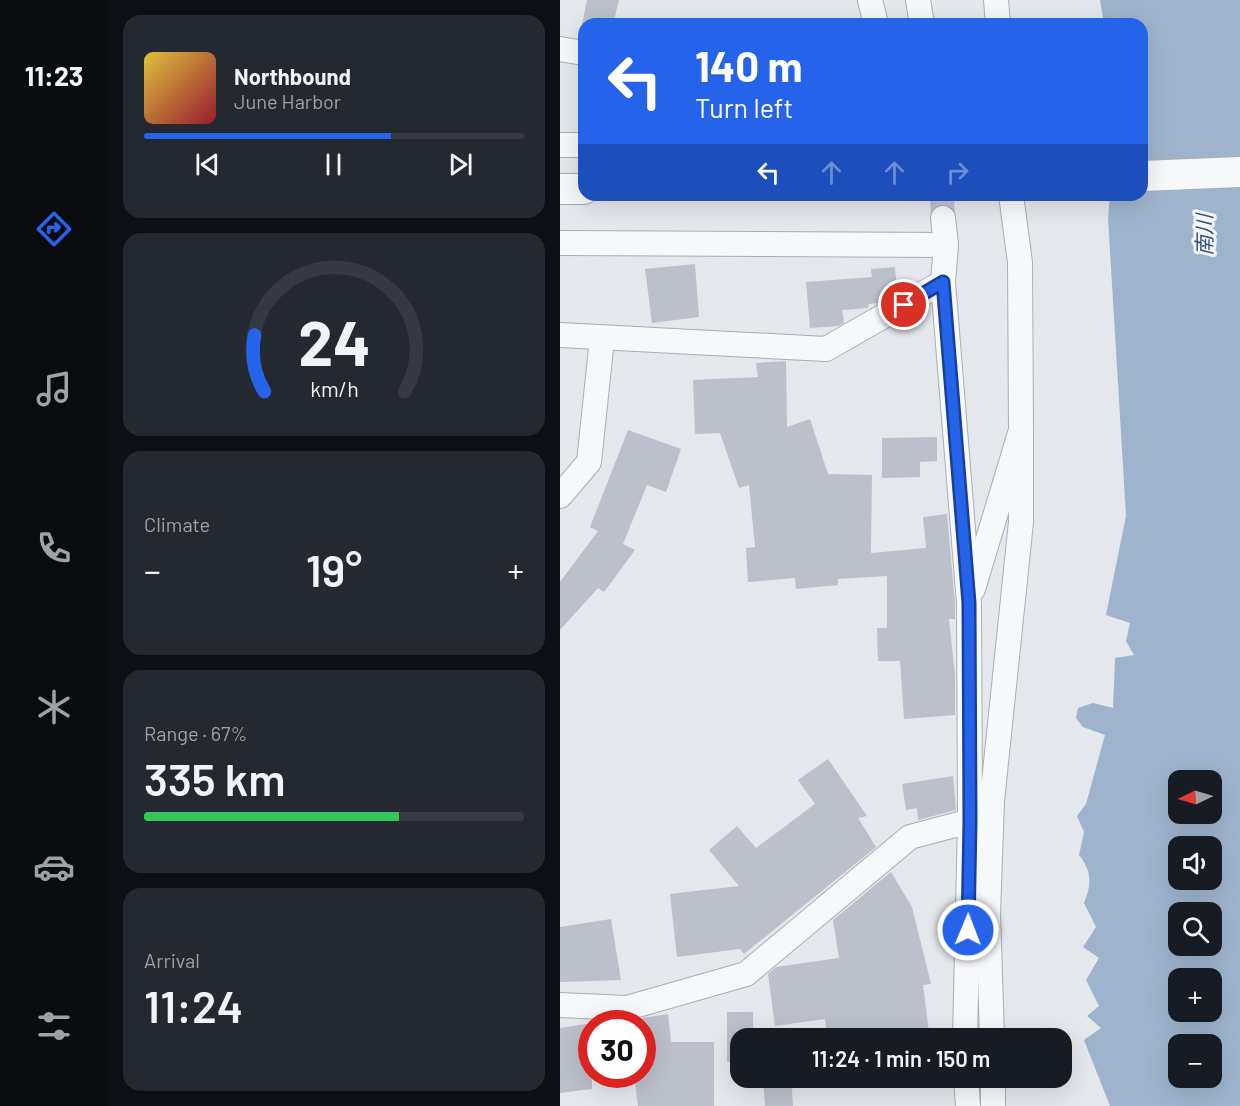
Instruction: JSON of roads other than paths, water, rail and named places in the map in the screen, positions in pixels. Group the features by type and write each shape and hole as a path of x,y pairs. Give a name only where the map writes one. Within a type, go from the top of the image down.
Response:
{"street":[{"path":"870,0 874,18"},
{"path":"918,0 921,18"},
{"path":"996,0 998,18"},
{"path":"560,49 578,52"},
{"path":"560,146 578,145"},
{"path":"1148,176 1241,172"},
{"path":"560,189 578,189"},
{"path":"992,1028 988,914 992,801 1021,522 1020,262 1012,201"},
{"path":"943,218 946,245 943,282 969,603 970,821 965,1028"},
{"path":"560,243 946,245"},
{"path":"560,335 826,349 943,282"},
{"path":"560,496 589,462 602,339"},
{"path":"969,603 1020,430"},
{"path":"560,1005 626,1008 746,974 910,837 970,821"},
{"path":"967,1088 968,1106"},
{"path":"993,1088 993,1106"}],"water":[{"name":"南川","path":"1100,0 1240,0 1240,1106 1110,1106 1084,1040 1101,1028 1087,1016 1099,1006 1086,980 1099,958 1083,947 1096,927 1084,903 1089,878 1079,855 1084,832 1077,816 1086,804 1105,735 1083,727 1076,718 1078,708 1093,703 1113,708 1115,658 1134,655 1126,641 1130,623 1106,615 1126,516 1108,218 1109,201 1148,201 1148,18 1103,18"}],"tunnel":[{"path":"942,201 943,218"}]}
